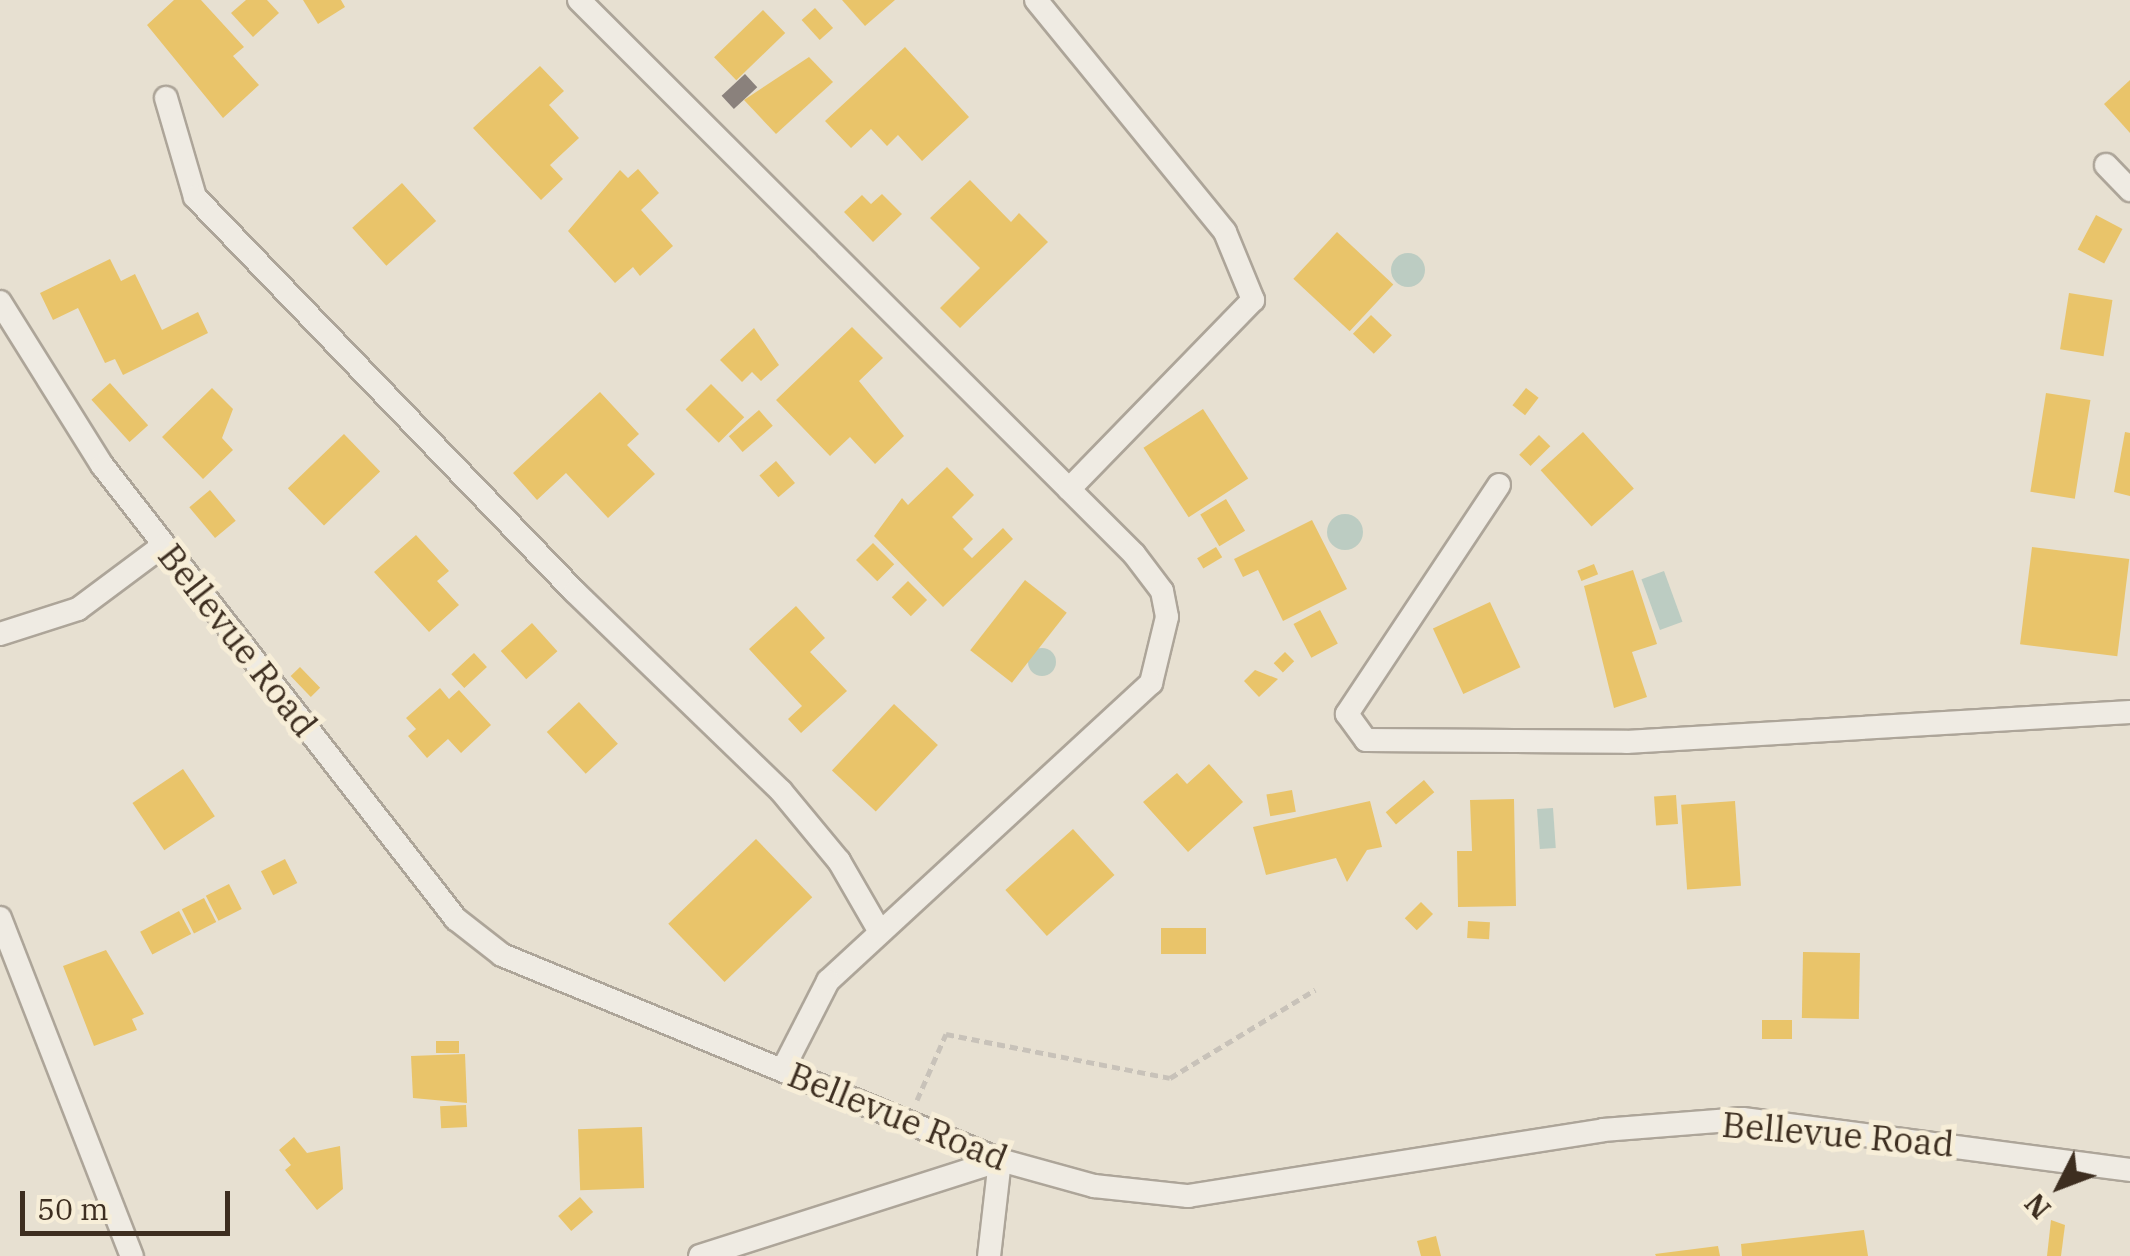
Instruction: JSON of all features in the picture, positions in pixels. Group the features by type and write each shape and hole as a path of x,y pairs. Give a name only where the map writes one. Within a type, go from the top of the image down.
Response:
{"street":[{"path":"579,0 1069,489 1162,591 1166,649 1126,707 828,981 783,1069"},
{"path":"1036,0 1225,232 1253,300 1069,489"},
{"path":"166,98 196,197 575,592 781,790 840,861 880,932"},
{"path":"2106,165 2130,190"},
{"name":"Bellevue Road","path":"0,302 46,386 164,545 456,919 502,954 1000,1160 1094,1186 1188,1196 1603,1130 1743,1119 2130,1170"},
{"path":"1498,484 1347,714 1366,740 1626,742 2130,712"},
{"path":"0,634 78,609 164,545"},
{"path":"0,918 132,1256"},
{"path":"700,1256 1000,1160 988,1256"}],"path":[{"path":"908,1121 946,1034 1170,1078 1315,990"}],"shaded area":[{"path":"1408,253 1420,258 1425,270 1420,282 1408,287 1396,282 1391,270 1396,258"},
{"path":"1345,514 1357,520 1363,532 1357,544 1345,550 1333,544 1327,532 1333,520"},
{"path":"1664,571 1682,622 1660,630 1641,579"},
{"path":"1042,648 1052,652 1056,662 1052,672 1042,676 1032,672 1028,662 1032,652"},
{"path":"1553,808 1556,848 1540,849 1537,809"}],"building: Homes":[{"path":"174,0 201,0 244,47 233,56 259,85 223,118 147,25"},
{"path":"246,0 267,0 279,13 253,37 231,13"},
{"path":"303,0 341,0 345,7 318,24"},
{"path":"842,0 895,0 865,26"},
{"path":"815,8 833,28 820,40 802,20"},
{"path":"763,10 785,33 736,80 714,57"},
{"path":"905,47 969,117 922,161 898,135 887,146 871,129 851,148 825,121"},
{"path":"809,57 833,82 776,134 744,100"},
{"path":"540,66 564,91 549,105 579,138 550,165 563,179 541,200 473,128"},
{"path":"2130,80 2130,133 2104,104"},
{"path":"638,169 659,193 641,210 673,246 640,276 633,267 615,283 568,231 620,170 628,178"},
{"path":"970,180 1011,222 1019,213 1048,242 960,328 940,308 980,268 930,218"},
{"path":"402,183 436,221 386,266 352,228"},
{"path":"882,194 902,214 873,242 844,212 862,195 871,204"},
{"path":"2096,215 2122,229 2104,264 2078,249"},
{"path":"1337,232 1393,285 1350,331 1293,279"},
{"path":"110,259 121,281 135,274 162,330 198,312 208,333 123,375 115,359 105,363 78,308 53,320 40,293"},
{"path":"2069,293 2112,300 2104,356 2060,349"},
{"path":"1371,315 1392,335 1374,354 1353,334"},
{"path":"852,327 883,358 859,381 904,436 875,464 850,437 830,456 776,400"},
{"path":"754,328 779,365 761,381 752,372 742,382 720,360"},
{"path":"110,383 148,425 130,442 91,400"},
{"path":"711,384 744,417 719,443 686,409"},
{"path":"212,388 233,409 222,438 233,450 203,479 162,437"},
{"path":"1526,388 1539,398 1525,415 1512,405"},
{"path":"600,392 639,434 627,445 655,474 608,518 566,473 537,500 513,473"},
{"path":"2046,393 2090,400 2075,499 2030,492"},
{"path":"1203,409 1248,479 1189,517 1143,448"},
{"path":"759,410 773,426 743,452 729,436"},
{"path":"1583,432 1634,488 1591,527 1541,470"},
{"path":"2125,432 2130,433 2130,496 2114,492"},
{"path":"344,434 380,471 324,526 288,488"},
{"path":"1539,435 1550,446 1531,466 1519,455"},
{"path":"776,461 795,483 778,497 759,475"},
{"path":"947,467 974,495 952,517 973,539 963,549 972,558 1003,528 1013,539 943,607 874,536 902,498 908,505"},
{"path":"210,490 236,521 215,538 189,507"},
{"path":"1226,499 1245,531 1219,546 1200,514"},
{"path":"1312,520 1347,589 1283,621 1258,570 1243,577 1234,559"},
{"path":"416,535 449,571 437,581 459,605 429,632 374,572"},
{"path":"873,543 894,564 877,581 856,560"},
{"path":"1216,547 1222,557 1203,569 1197,558"},
{"path":"2032,547 2129,559 2117,656 2020,644"},
{"path":"1594,564 1598,574 1581,581 1577,571"},
{"path":"1633,570 1657,644 1632,652 1647,697 1614,708 1584,586"},
{"path":"1025,580 1067,613 1012,683 970,650"},
{"path":"908,581 927,600 911,616 892,597"},
{"path":"1490,602 1520,667 1463,694 1433,629"},
{"path":"796,606 825,638 810,652 847,691 801,733 788,719 802,706 749,649"},
{"path":"1320,610 1338,644 1311,658 1294,624"},
{"path":"532,623 557,651 526,679 501,651"},
{"path":"1285,652 1294,661 1283,673 1274,663"},
{"path":"474,653 487,667 464,688 451,674"},
{"path":"300,667 320,688 311,697 291,676"},
{"path":"1255,670 1278,679 1259,697 1244,681"},
{"path":"440,688 449,699 459,690 491,725 461,753 448,739 427,758 408,736 416,729 406,718"},
{"path":"579,702 618,744 586,774 547,732"},
{"path":"894,704 938,745 876,811 832,771"},
{"path":"1209,764 1243,802 1188,852 1143,802 1177,773 1187,784"},
{"path":"183,769 215,816 164,850 132,803"},
{"path":"1424,780 1434,792 1396,824 1386,812"},
{"path":"1292,790 1296,812 1270,816 1266,795"},
{"path":"1676,795 1678,824 1656,825 1654,797"},
{"path":"1514,799 1516,906 1458,907 1457,851 1472,851 1470,800"},
{"path":"1370,801 1382,847 1367,850 1347,882 1336,858 1266,875 1253,827"},
{"path":"1735,801 1741,886 1687,890 1681,805"},
{"path":"1073,829 1114,875 1047,936 1005,890"},
{"path":"756,839 812,897 725,982 668,924"},
{"path":"285,859 297,883 273,895 261,871"},
{"path":"229,884 242,909 219,921 206,896"},
{"path":"204,898 216,922 194,933 182,909"},
{"path":"1421,902 1433,914 1417,930 1405,918"},
{"path":"179,911 191,934 152,955 140,932"},
{"path":"1468,921 1490,922 1489,939 1467,938"},
{"path":"1161,928 1206,928 1206,954 1161,954"},
{"path":"106,950 144,1014 132,1019 137,1030 94,1046 63,966"},
{"path":"1803,952 1860,953 1859,1019 1802,1018"},
{"path":"1762,1020 1792,1020 1792,1039 1762,1039"},
{"path":"436,1041 459,1041 459,1053 436,1053"},
{"path":"465,1054 467,1103 413,1098 411,1056"},
{"path":"466,1105 467,1127 441,1128 440,1106"},
{"path":"642,1127 644,1188 580,1190 578,1129"},
{"path":"294,1137 307,1153 340,1146 343,1189 317,1210 285,1170 291,1165 279,1150"},
{"path":"580,1197 593,1212 571,1231 558,1216"},
{"path":"2051,1220 2065,1225 2061,1256 2047,1256"},
{"path":"1864,1230 1868,1256 1742,1256 1741,1244"},
{"path":"1436,1236 1441,1256 1421,1256 1417,1241"},
{"path":"1718,1246 1720,1256 1655,1254"}],"building: Industry":[{"path":"745,74 757,87 734,109 722,96"}]}
